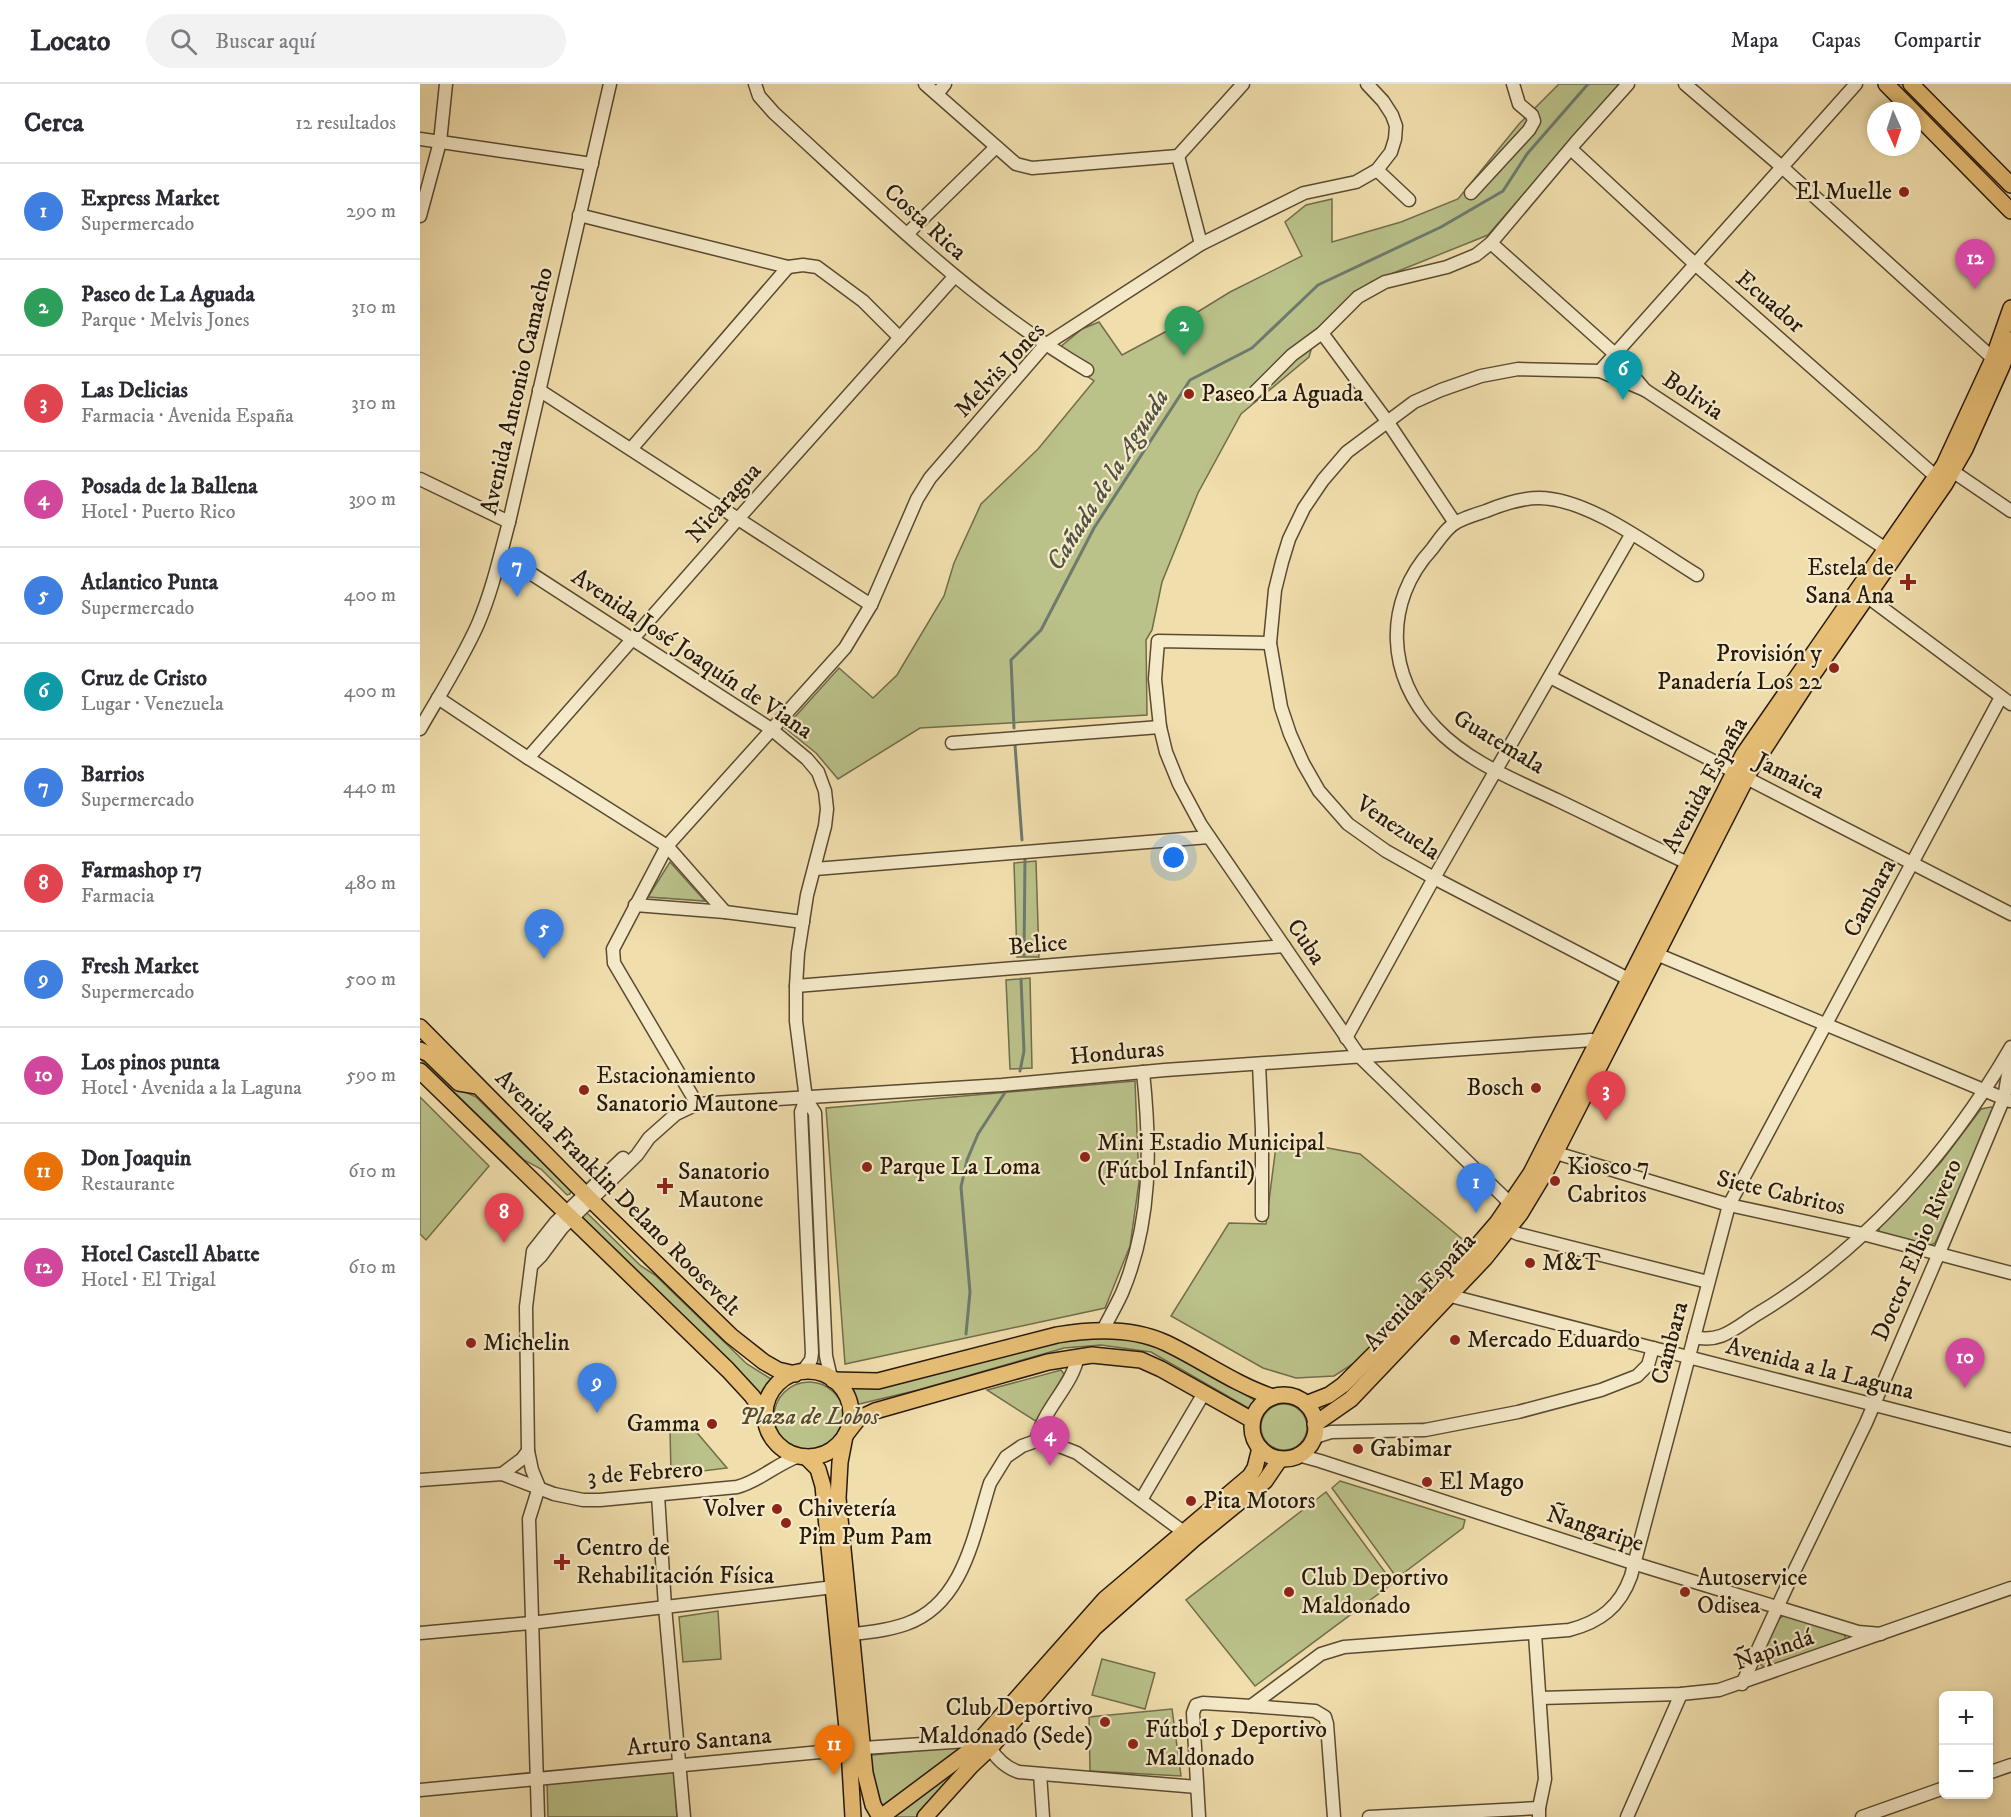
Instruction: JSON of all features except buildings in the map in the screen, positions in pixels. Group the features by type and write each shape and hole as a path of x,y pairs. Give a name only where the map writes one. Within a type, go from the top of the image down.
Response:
{"main road":[{"path":"1886,84 2011,211"},
{"path":"1911,84 2008,178"},
{"name":"Avenida España","path":"1306,1404 1329,1395 1343,1385 1442,1294 1485,1258 1549,1151 1740,774 1807,683 1862,593 1944,474 1965,449 1997,362 2011,308"},
{"name":"Avenida España","path":"1997,362 2011,340"},
{"name":"Avenida Franklin Delano Roosevelt","path":"420,1027 588,1197 731,1336 778,1370 798,1373"},
{"path":"420,1050 429,1054 459,1083 477,1086"},
{"name":"Avenida Franklin Delano Roosevelt","path":"420,1071 728,1370 765,1414"},
{"name":"Avenida España","path":"1315,1431 1351,1399 1442,1294"},
{"path":"845,1635 834,1587 824,1485 818,1469 802,1456 782,1448 773,1439 767,1427 765,1414 767,1403 777,1385 798,1373 814,1372 832,1379 878,1381 1057,1335 1103,1330 1124,1332 1164,1342 1254,1391 1273,1397 1290,1396 1306,1404 1311,1411 1315,1431 1309,1446 1298,1455 1280,1459 1265,1454 1254,1439 1252,1420 1260,1406 1273,1397"},
{"path":"802,1456 827,1453 839,1444 858,1419 875,1411 1048,1362 1078,1356 1104,1355 1141,1360 1252,1420"},
{"path":"832,1379 842,1388 851,1409 851,1421 840,1462 838,1498 845,1635 856,1749 853,1817"},
{"path":"926,1817 986,1744 1094,1629 1250,1476 1255,1468 1260,1448"},
{"path":"1189,1535 1265,1481 1280,1459"},
{"path":"856,1749 873,1805 881,1817 986,1744"}],"street":[{"path":"420,216 440,142 446,84"},
{"name":"Avenida Antonio Camacho","path":"420,729 460,661 478,624 501,554 610,84"},
{"name":"Costa Rica","path":"755,84 759,96 774,113 954,277 1045,345 1087,370"},
{"path":"925,84 941,89 996,147 1016,164 1032,168 1178,156 1243,84"},
{"path":"1366,84 1383,101 1396,126 1391,152 1377,171 1409,200"},
{"path":"1472,193 1529,130 1534,121 1532,115 1519,104 1514,84"},
{"path":"1252,395 1292,355 1322,333 1358,297 1385,282 1447,267 1476,255 1491,243 1628,84"},
{"path":"1685,84 1782,167 1997,362"},
{"path":"1600,371 1856,84"},
{"path":"420,139 592,164"},
{"path":"907,234 996,147"},
{"name":"Ecuador","path":"1571,149 1695,264 1944,474 2011,511"},
{"path":"1178,156 1201,244"},
{"name":"Melvis Jones","path":"697,1104 614,963 613,949 667,846 845,648 871,605 917,499 930,478 1045,345 1201,244 1304,193 1356,182 1377,171"},
{"path":"1996,195 1998,182 2008,178"},
{"path":"579,215 788,267 803,265 817,267 863,301 900,338"},
{"name":"Bolivia","path":"1491,243 1615,354 1646,390 1891,552"},
{"path":"632,449 788,267"},
{"name":"Nicaragua","path":"528,758 954,277"},
{"path":"1322,333 1387,421 1455,523"},
{"name":"Venezuela","path":"1635,982 1434,878 1386,851 1348,824 1319,791 1290,734 1281,707 1270,643 1275,590 1296,522 1323,480 1347,452 1414,402 1481,376 1518,369 1600,371 1646,390"},
{"path":"539,390 871,605"},
{"path":"420,478 509,522"},
{"name":"Guatemala","path":"1694,866 1496,771 1462,750 1436,729 1416,705 1405,682 1396,654 1396,627 1404,590 1424,557 1455,523 1507,502 1539,498 1573,503 1697,575"},
{"path":"1346,1038 1434,878 1631,535"},
{"name":"Avenida José Joaquín de Viana","path":"501,554 771,729 807,759 818,772 825,791 827,809 807,896 795,986 796,1021 806,1099 801,1112 826,1356 832,1379"},
{"path":"1862,593 2006,701"},
{"name":"Cuba","path":"1270,643 1158,641 1155,679 1160,727 1166,752 1179,784 1209,837 1360,1056 1515,1209"},
{"name":"Jamaica","path":"1550,677 2011,914"},
{"path":"438,698 667,846 725,912"},
{"name":"Cambara","path":"1251,1706 1321,1654 1330,1650 1344,1647 1569,1630 1585,1626 1613,1609 1631,1576 1729,1205 1912,862 2006,701"},
{"path":"952,743 1160,727"},
{"path":"815,869 1209,837"},
{"path":"635,904 803,922"},
{"name":"Belice","path":"795,986 1284,946"},
{"path":"1650,951 2008,1100"},
{"name":"Honduras","path":"528,1451 526,1307 533,1264 568,1216 634,1149 644,1144 676,1114 697,1104 806,1099 1591,1040 1602,1045"},
{"path":"1694,1337 1709,1341 1719,1338 1810,1279 1863,1234 1937,1157 1986,1090 2011,1047"},
{"name":"Doctor Elbio Rivero","path":"1742,1684 1874,1404 2008,1100 2011,1057"},
{"path":"1258,1064 1262,1130 1262,1215"},
{"path":"1103,1330 1122,1294 1132,1266 1149,1179 1148,1115 1143,1072"},
{"name":"Siete Cabritos","path":"1549,1151 1729,1205 1863,1234 2011,1273"},
{"path":"1502,1227 1708,1282"},
{"name":"Avenida José Joaquín de Viana","path":"798,1373 811,1360 812,1353 814,1242"},
{"name":"Avenida a la Laguna","path":"1442,1294 2011,1440"},
{"path":"1315,1431 1425,1430 1529,1409 1601,1390 1637,1376 1648,1365 1653,1348"},
{"path":"1036,1441 1040,1424 1076,1368 1078,1356"},
{"path":"1141,1500 1204,1393"},
{"path":"845,1635 875,1632 908,1624 931,1610 946,1595 962,1572 990,1482 996,1470 1006,1457 1022,1446 1036,1441 1049,1442 1077,1453 1189,1535"},
{"path":"502,1474 522,1459 528,1451"},
{"path":"528,1451 539,1487 529,1519 538,1817"},
{"name":"Ñangaripe","path":"1298,1455 1633,1563 1858,1632 1881,1634"},
{"name":"3 de Febrero","path":"420,1480 502,1474 554,1494 583,1500 658,1495 746,1484 764,1476 779,1464 802,1456"},
{"path":"658,1495 665,1607 684,1817"},
{"path":"420,1633 531,1623 834,1587"},
{"name":"Ñapindá","path":"1540,1698 1682,1694 1719,1690 1742,1684 2011,1588"},
{"path":"1369,1817 1539,1813 1545,1779 1536,1634"},
{"path":"1627,1817 1682,1694"},
{"path":"1199,1817 1192,1713 1196,1705 1203,1703 1315,1711 1324,1718 1327,1724 1334,1817"},
{"path":"986,1744 995,1756 1011,1770 1197,1787"},
{"name":"Arturo Santana","path":"420,1790 856,1749 986,1744"},
{"path":"1993,1772 2011,1765"},
{"path":"1040,1774 1043,1817"},
{"path":"1862,1817 1939,1790"}],"green space":[{"path":"1559,84 1619,84 1488,235 1371,282 1317,329 1309,357 1241,414 1198,493 1162,582 1152,630 1146,640 1147,715 920,728 838,779 816,753 785,728 839,668 873,698 897,675 944,596 954,563 981,504 1038,449 1094,381 1053,353 1082,329 1099,322 1122,355 1230,292 1302,256 1285,222 1306,205 1332,199 1332,242 1401,222 1458,199 1519,124"},
{"path":"1893,84 1903,84 1921,102 1912,102"},
{"path":"1921,102 1977,159 1981,168 1921,111"},
{"path":"1036,861 1039,957 1017,957 1014,863"},
{"path":"670,862 705,901 648,897"},
{"path":"1030,978 1032,1068 1010,1069 1006,980"},
{"path":"423,1055 459,1089 476,1097 571,1191 570,1194 567,1195 541,1169 524,1160 420,1059"},
{"name":"Parque La Loma","path":"1135,1081 1139,1182 1130,1246 1105,1308 845,1364 826,1108"},
{"path":"420,1097 489,1166 426,1240 420,1234"},
{"path":"1995,1108 1935,1243 1929,1246 1879,1233 1879,1228 1941,1162 1981,1109"},
{"path":"1312,1145 1360,1154 1467,1243 1362,1358 1334,1376 1296,1378 1263,1368 1171,1316 1229,1223 1266,1224 1276,1146"},
{"path":"585,1211 747,1364 776,1382 765,1398 581,1216"},
{"path":"813,1249 816,1251 821,1370 812,1369 815,1358"},
{"path":"1101,1336 1152,1343 1256,1401 1250,1409 1151,1352 1101,1345 1064,1348 918,1390 855,1405 853,1396 847,1388 881,1387 1064,1339"},
{"path":"1061,1370 1064,1374 1037,1422 987,1390"},
{"name":"Plaza de Lobos","path":"809,1382 822,1385 834,1392 841,1404 844,1417 841,1430 834,1442 822,1449 809,1452 796,1449 784,1442 777,1430 774,1417 777,1404 784,1392 796,1385"},
{"path":"1284,1404 1300,1411 1307,1427 1300,1443 1284,1450 1268,1443 1261,1427 1268,1411"},
{"path":"693,1428 727,1468 671,1475 670,1429"},
{"path":"1340,1481 1465,1520 1463,1528 1397,1578 1332,1488"},
{"name":"Club Deportivo Maldonado","path":"1326,1492 1393,1583 1255,1686 1186,1600"},
{"path":"718,1611 721,1659 683,1662 679,1617"},
{"path":"1783,1616 1844,1634 1846,1639 1766,1668 1759,1661 1779,1619"},
{"path":"1102,1659 1155,1673 1145,1709 1092,1695"},
{"name":"Fútbol 5 Deportivo Maldonado","path":"1172,1709 1181,1776 1090,1771 1089,1717"},
{"path":"958,1747 959,1751 885,1806 880,1806 869,1757"},
{"path":"972,1755 920,1817 889,1817"},
{"path":"674,1771 677,1817 548,1817 547,1782"}],"waterway":[{"name":"Cañada de la Aguada","path":"1014,728 1011,660 1041,630 1094,528 1190,380 1252,348 1318,285 1441,227 1503,191 1527,154 1588,84"},
{"name":"Cañada de la Aguada","path":"1015,745 1022,840"},
{"name":"Cañada de la Aguada","path":"1024,956 1025,858"},
{"name":"Cañada de la Aguada","path":"1020,1071 1024,1051 1021,979"},
{"name":"Cañada de la Aguada","path":"966,1334 970,1292 961,1187 967,1160 978,1134 1006,1091"}],"place":[{"name":"El Muelle","path":"1904,192"},
{"name":"Hotel Castell Abatte","path":"1975,289"},
{"name":"Paseo de La Aguada","path":"1184,356"},
{"name":"Paseo La Aguada","path":"1189,394"},
{"name":"Cruz de Cristo","path":"1623,400"},
{"name":"Estela de Sana Ana","path":"1908,582"},
{"name":"Barrios","path":"517,597"},
{"name":"Provisión y Panadería Los 22","path":"1834,668"},
{"name":"Atlantico Punta","path":"544,959"},
{"name":"Bosch","path":"1536,1088"},
{"name":"Estacionamiento Sanatorio Mautone","path":"584,1090"},
{"name":"Las Delicias","path":"1606,1121"},
{"name":"Mini Estadio Municipal (Fútbol Infantil)","path":"1085,1157"},
{"name":"Parque La Loma","path":"867,1167"},
{"name":"Kiosco 7 Cabritos","path":"1555,1181"},
{"name":"Sanatorio Mautone","path":"665,1186"},
{"name":"Express Market","path":"1476,1213"},
{"name":"Farmashop 17","path":"504,1243"},
{"name":"M&T","path":"1530,1263"},
{"name":"Mercado Eduardo","path":"1455,1340"},
{"name":"Michelin","path":"471,1343"},
{"name":"Los pinos punta","path":"1965,1388"},
{"name":"Fresh Market","path":"597,1413"},
{"name":"Gamma","path":"712,1424"},
{"name":"Gabimar","path":"1358,1449"},
{"name":"Posada de la Ballena","path":"1050,1466"},
{"name":"El Mago","path":"1427,1482"},
{"name":"Pita Motors","path":"1191,1501"},
{"name":"Volver","path":"777,1509"},
{"name":"Chivetería Pim Pum Pam","path":"786,1523"},
{"name":"Centro de Rehabilitación Física","path":"562,1562"},
{"name":"Club Deportivo Maldonado","path":"1289,1592"},
{"name":"Autoservice Odisea","path":"1685,1592"},
{"name":"Club Deportivo Maldonado (Sede)","path":"1105,1722"},
{"name":"Fútbol 5 Deportivo Maldonado","path":"1133,1744"},
{"name":"Don Joaquin","path":"834,1775"}]}
